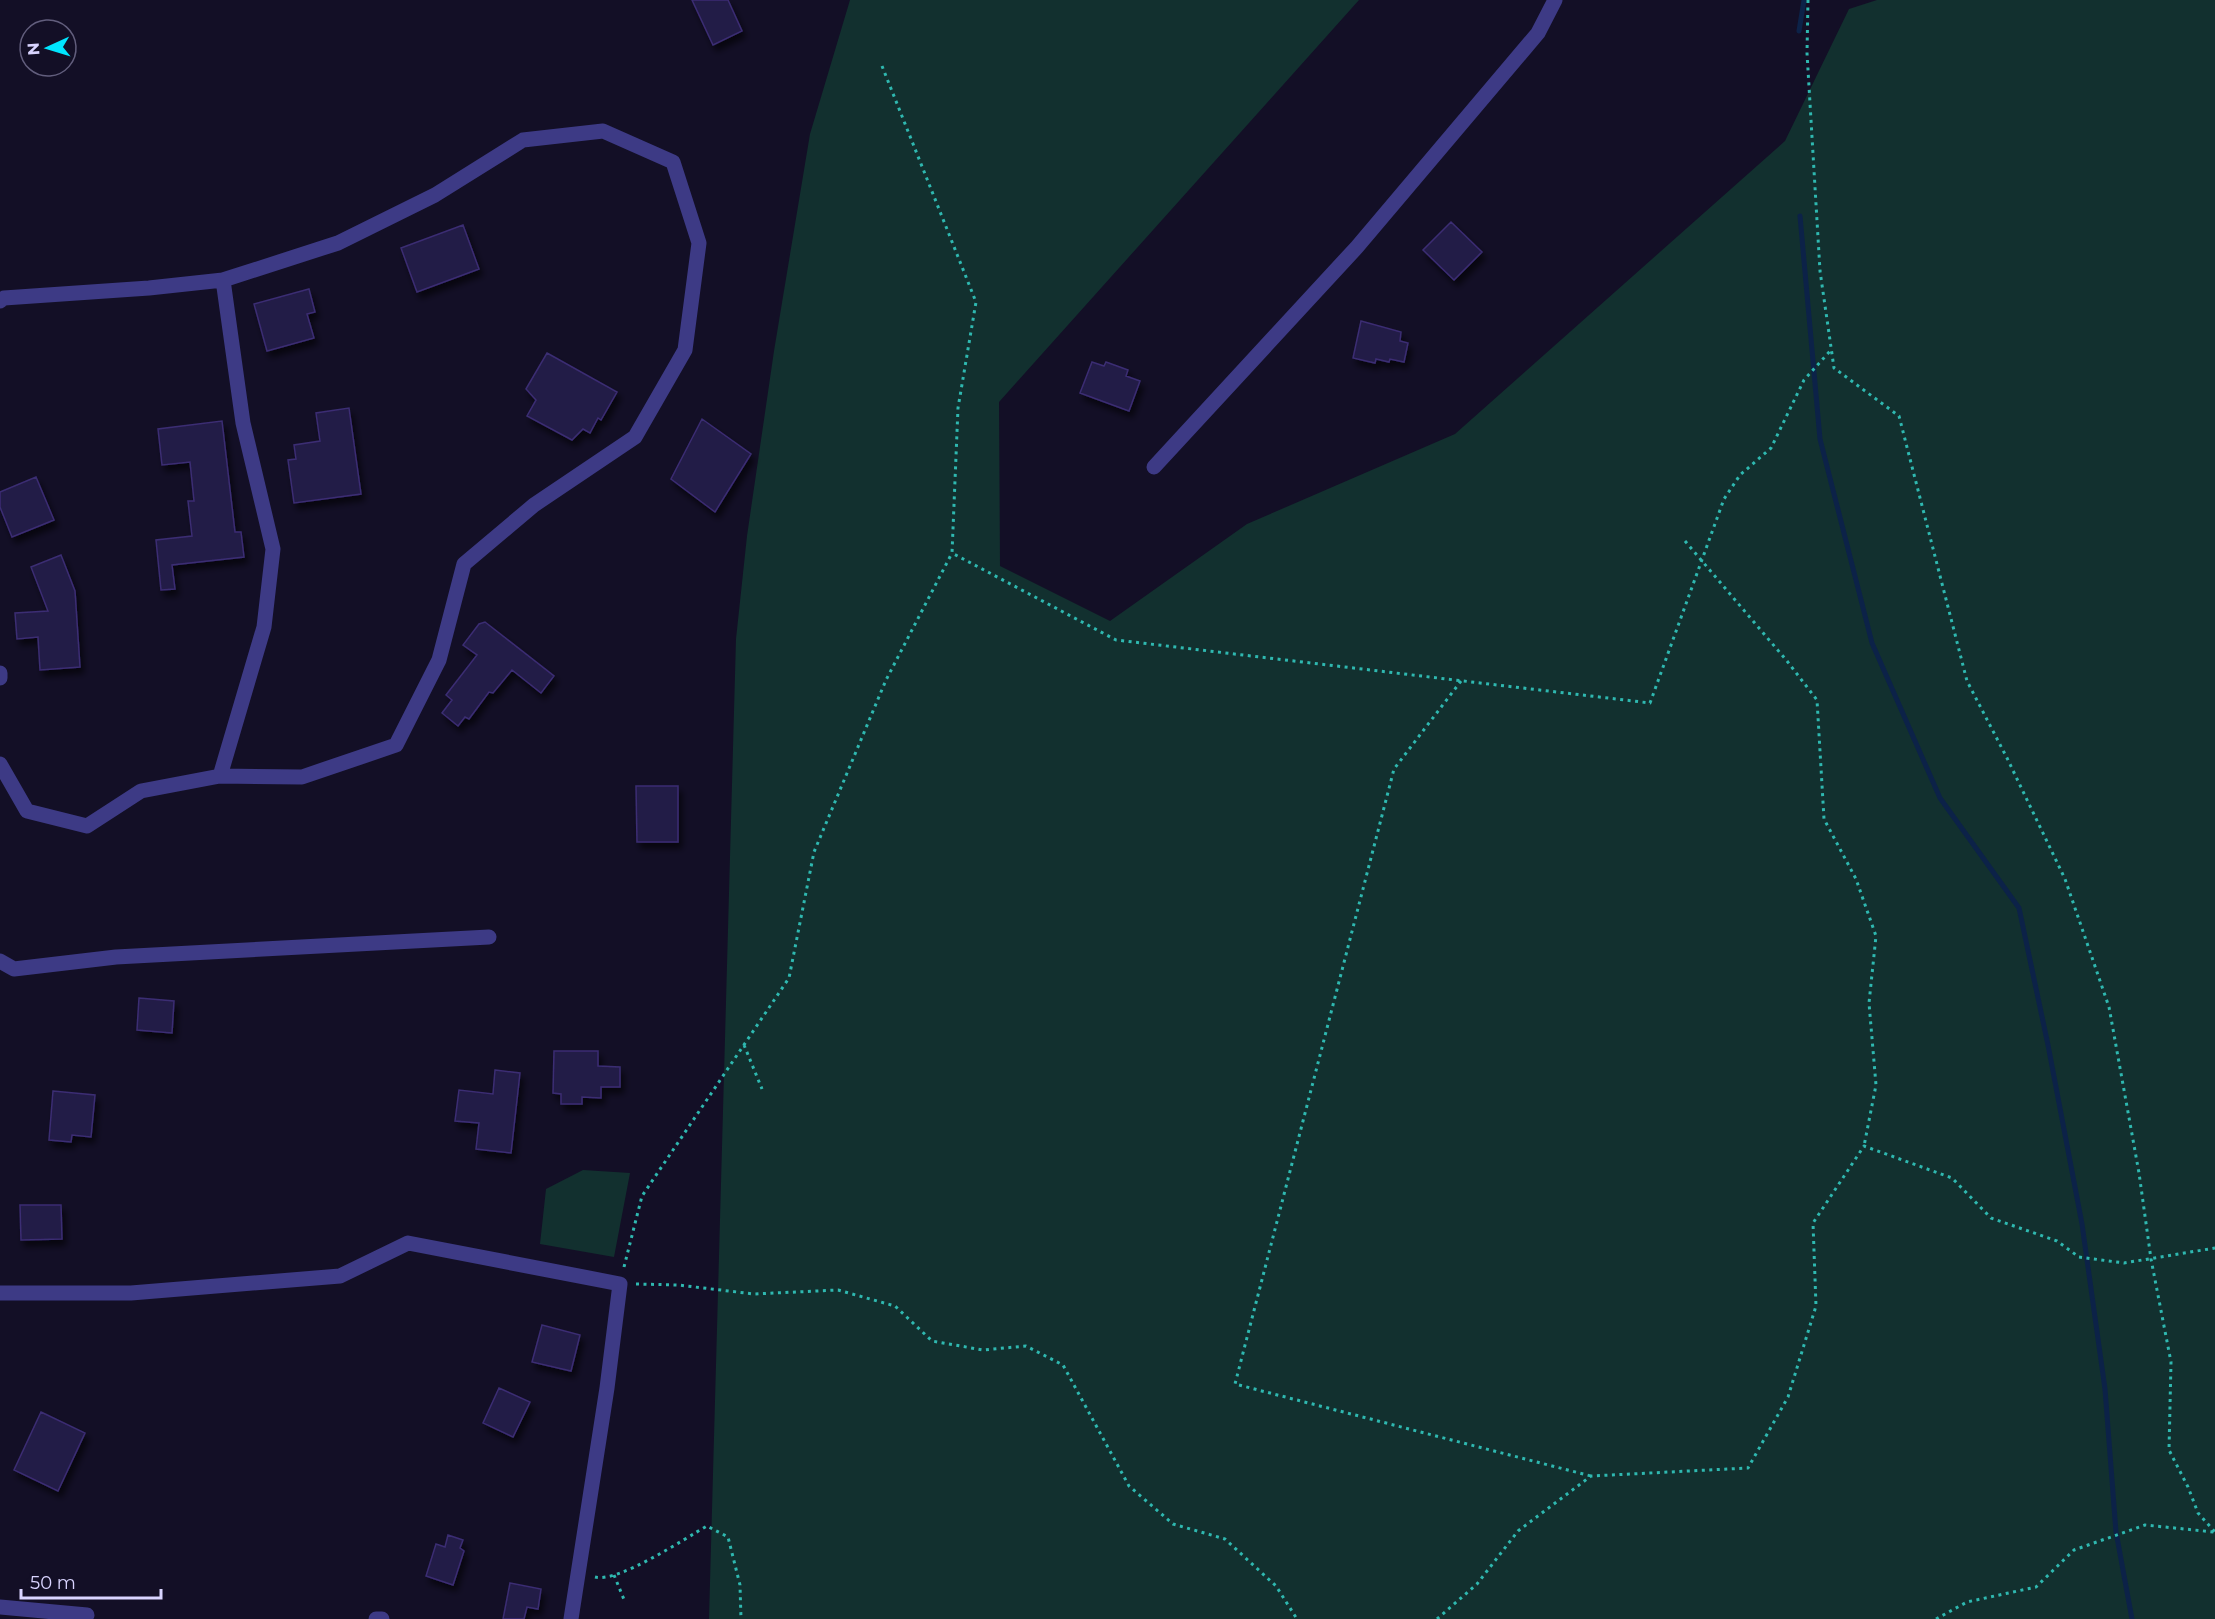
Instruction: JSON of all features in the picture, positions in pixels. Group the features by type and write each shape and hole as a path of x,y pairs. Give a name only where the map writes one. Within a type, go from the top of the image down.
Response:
{"street":[{"path":"1154,467 1357,247 1538,33 1555,0"},
{"path":"0,301 4,298 148,288 223,280 338,243 435,195 523,140 603,131 673,162 699,243 685,350 634,437 534,505 464,564 439,660 396,745 302,777 220,776 141,792 87,826 27,811 0,764"},
{"path":"220,776 264,627 273,549 243,423 223,280"},
{"path":"0,673 0,678"},
{"path":"0,961 14,969 116,957 489,936"},
{"path":"0,1293 131,1293 340,1276 408,1243 620,1284 607,1388 571,1619"},
{"path":"0,1607 87,1615"},
{"path":"376,1619 382,1619"}],"path":[{"path":"1808,0 1808,53 1820,271 1834,368 1899,416 1967,681 2065,879 2109,1007 2139,1173 2151,1259 2171,1362 2169,1450 2198,1513 2215,1532"},
{"path":"882,66 976,302 958,408 952,553 886,680 814,852 789,978 642,1196 620,1284 678,1285 754,1294 838,1290 895,1306 932,1341 983,1350 1026,1346 1063,1365 1129,1486 1173,1524 1225,1539 1276,1586 1297,1619"},
{"path":"952,553 1116,639 1650,703 1724,498 1740,475 1771,448 1804,380 1831,350"},
{"path":"1461,681 1394,770 1235,1384 1591,1476 1748,1468 1788,1397 1816,1306 1813,1223 1864,1146 1876,1084 1869,1003 1876,936 1857,879 1824,819 1817,700 1787,661 1685,541"},
{"path":"744,1045 762,1089"},
{"path":"1864,1146 1952,1178 1990,1218 2057,1241 2079,1257 2124,1263 2215,1248"},
{"path":"1437,1619 1477,1584 1518,1531 1591,1476"},
{"path":"1936,1619 1967,1602 2036,1587 2074,1550 2145,1525 2215,1532"},
{"path":"578,1573 602,1579 614,1575 647,1560 707,1526 728,1537 740,1585 741,1619"},
{"path":"614,1575 625,1602"}],"green space":[{"path":"850,0 1359,0 999,402 1000,566 1110,621 1247,524 1455,434 1785,141 1849,9 1877,0 2215,0 2215,1619 709,1619 736,639 747,536 774,351 810,134"},
{"path":"583,1170 630,1173 614,1257 540,1244 546,1189"}],"building":[{"path":"692,0 728,0 742,31 713,45"},
{"path":"1451,222 1482,252 1454,280 1423,250"},
{"path":"463,225 479,269 417,292 401,248"},
{"path":"309,289 315,312 307,314 314,338 267,351 254,304"},
{"path":"1361,321 1401,332 1400,341 1408,343 1404,362 1376,359 1375,363 1353,358"},
{"path":"547,353 617,392 601,420 598,418 590,433 583,429 572,440 527,416 536,400 526,389"},
{"path":"1092,362 1104,366 1106,362 1128,370 1126,376 1140,381 1129,411 1080,393"},
{"path":"349,408 361,494 294,503 288,460 296,459 294,445 320,441 316,413"},
{"path":"702,419 751,454 715,512 671,479"},
{"path":"222,421 235,532 241,532 244,557 172,565 175,589 161,590 156,540 192,536 188,501 194,501 190,462 162,465 158,429"},
{"path":"36,477 54,520 12,537 0,507 0,492"},
{"path":"61,555 75,591 80,667 40,670 38,637 17,639 15,613 48,611 31,567"},
{"path":"485,622 554,676 541,693 512,670 493,693 489,692 469,719 465,717 458,726 442,713 452,700 446,695 477,655 463,645 479,624"},
{"path":"636,786 678,786 678,842 637,842"},
{"path":"139,998 174,1001 172,1033 137,1030"},
{"path":"554,1051 598,1051 598,1066 620,1067 620,1087 601,1087 601,1098 582,1097 582,1104 561,1104 561,1094 553,1093"},
{"path":"495,1070 520,1073 511,1153 476,1149 479,1123 455,1121 459,1090 493,1094"},
{"path":"53,1091 95,1095 91,1137 72,1135 71,1142 49,1140"},
{"path":"20,1205 61,1205 62,1239 21,1240"},
{"path":"542,1325 580,1335 571,1371 532,1362"},
{"path":"499,1388 530,1402 513,1437 483,1423"},
{"path":"41,1412 85,1433 58,1491 14,1470"},
{"path":"448,1535 463,1540 460,1548 464,1551 453,1585 426,1576 436,1544 445,1547"},
{"path":"510,1583 541,1589 538,1609 527,1607 524,1619 503,1619"}],"waterway":[{"path":"1799,31 1804,0"},
{"path":"1800,216 1820,439 1872,643 1940,798 2019,908 2082,1224 2105,1389 2116,1532 2132,1619"}]}
